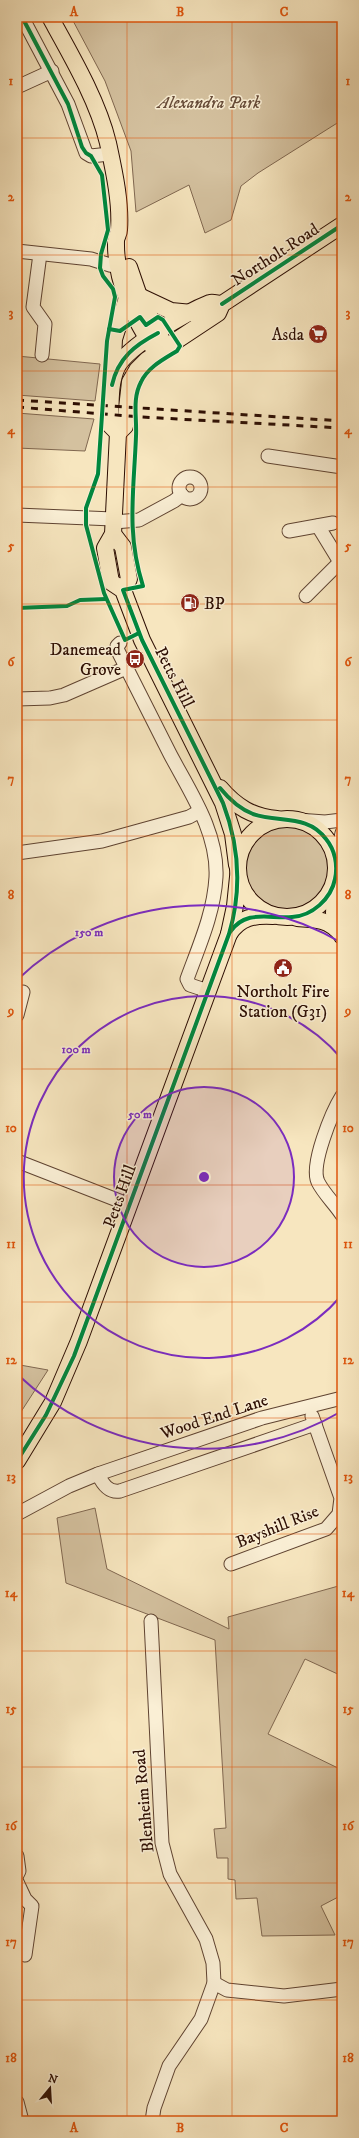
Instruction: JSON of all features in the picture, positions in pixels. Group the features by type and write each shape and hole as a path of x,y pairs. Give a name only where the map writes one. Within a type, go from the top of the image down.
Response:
{"main road":[{"path":"50,17 77,66 91,98 107,142 117,201 119,232 116,240 117,250 133,297 135,319 153,336 162,350"},
{"name":"Northolt Road","path":"222,304 211,303 192,313 133,348 122,359 114,375 112,385 110,425 118,433 125,426 127,396 133,376 141,365 218,313 222,304 342,225"},
{"path":"119,232 125,239 124,267"},
{"path":"133,297 171,311 192,313"},
{"path":"112,385 114,339 133,297"},
{"name":"Petts Hill","path":"17,1461 46,1415 68,1370 229,934 236,906 238,871 230,822 210,774 142,640 123,590 111,582 105,548 113,525 118,433"},
{"name":"Petts Hill","path":"210,774 225,794 243,809 261,816 281,819"},
{"path":"281,819 298,820 307,823 323,835 329,843 336,867 334,913 342,936 324,920 275,916 255,906 244,892 238,871 242,846 254,831 267,823 281,819"},
{"path":"292,917 310,911 322,902 331,890 336,867"},
{"name":"Petts Hill","path":"229,934 234,926 246,918 254,916 275,916"}],"street":[{"path":"22,17 52,71 68,104 86,153 91,156 109,154"},
{"path":"17,87 52,71"},
{"path":"91,259 117,250"},
{"path":"17,251 91,259 124,267"},
{"path":"40,254 34,307 45,324 42,355"},
{"path":"268,456 342,467"},
{"path":"17,515 113,525 139,520 182,495"},
{"path":"289,531 333,523"},
{"path":"306,596 341,561 318,526"},
{"path":"120,643 117,649 200,811 212,843 216,877 209,917 187,981 190,985 208,991"},
{"path":"17,699 57,696 126,668"},
{"path":"17,853 109,839 189,817 200,811"},
{"path":"298,820 325,822 342,820"},
{"path":"336,867 342,833"},
{"path":"17,1015 23,992"},
{"path":"342,1096 316,1158 315,1171 318,1182 342,1214"},
{"path":"17,1161 130,1205"},
{"name":"Wood End Lane","path":"17,1514 69,1486 98,1474 262,1418 342,1398"},
{"name":"Bayshill Rise","path":"231,1564 326,1529 339,1514 341,1498 309,1407"},
{"path":"98,1474 102,1482 109,1489 120,1491 315,1424"},
{"name":"Blenheim Road","path":"151,1621 162,1843 170,1874 206,1940 213,1963 214,1983 200,2019 169,2066 154,2108 152,2121"},
{"path":"17,1856 19,1870 17,1875"},
{"path":"17,1882 25,1898 32,1906 25,1954"},
{"path":"214,1983 227,1990 284,1996 342,1989"},
{"path":"17,2102 22,2121"}],"green space":[{"name":"Alexandra Park","path":"71,17 342,17 342,120 258,173 241,186 231,220 205,233 189,185 136,212 131,151 105,81"},
{"path":"17,356 100,364 95,401 17,395"},
{"path":"17,413 94,419 85,451 17,448"},
{"path":"287,827 303,830 316,839 325,852 328,868 325,884 316,897 303,906 287,909 271,906 258,897 249,884 246,868 249,852 258,839 271,830"},
{"path":"20,1365 48,1370 17,1418 17,1368"},
{"path":"95,1508 107,1569 229,1629 228,1617 342,1585 342,1676 305,1659 268,1734 342,1770 342,1895 321,1906 335,1935 262,1936 257,1898 236,1899 235,1880 228,1879 228,1858 217,1858 214,1829 226,1828 215,1640 66,1583 57,1518"}],"railway":[{"path":"17,400 342,421"},
{"path":"17,407 141,417 342,428"}],"cycle path":[{"path":"22,17 68,104 82,147 86,153 91,156 102,175 108,230 101,254 100,268 103,276 113,289 115,297 107,341 98,474 86,508 86,525 104,593 125,640 139,633"},
{"path":"222,304 342,225"},
{"path":"17,1461 46,1415 74,1356 229,934 236,901 237,868 233,835 223,803 142,640 123,590 143,586 134,548 132,511 136,436 136,402 138,388 148,372 157,364 177,351 180,346 163,320 158,317 146,325 140,317 120,331 109,329"},
{"path":"112,385 118,367 129,353 142,342 158,333"},
{"path":"17,608 67,606 80,600 106,599"},
{"path":"220,788 235,803 253,814 263,817 302,822 319,831 332,848 336,863 336,874 333,886 325,900 313,910 299,916 258,917 243,920 230,932"}],"place":[{"name":"Asda","path":"318,334"},
{"name":"BP","path":"190,603"},
{"name":"Danemead Grove","path":"135,659"},
{"name":"Northolt Fire Station (G31)","path":"283,968"}]}
